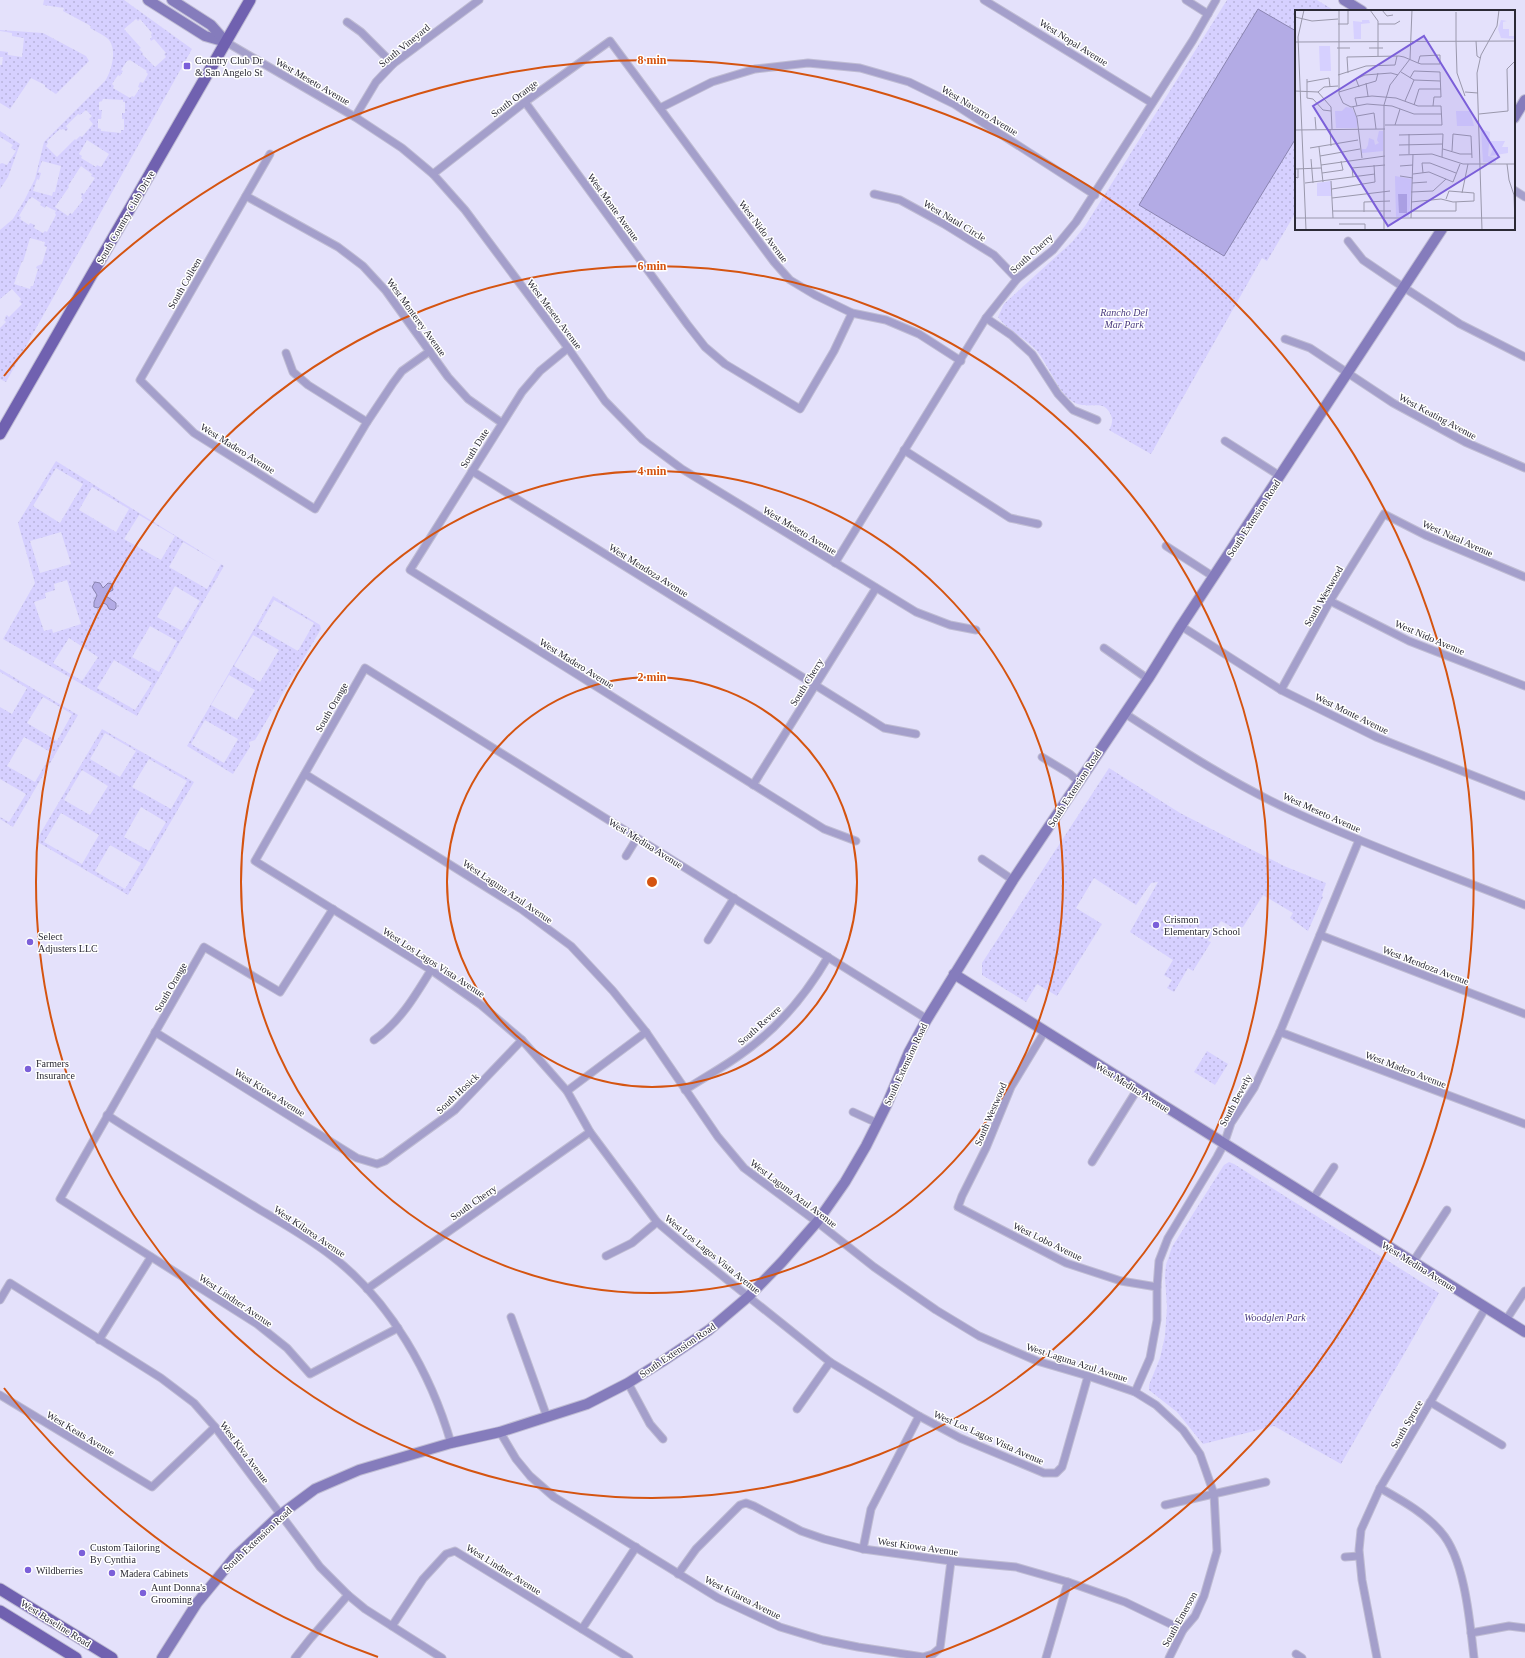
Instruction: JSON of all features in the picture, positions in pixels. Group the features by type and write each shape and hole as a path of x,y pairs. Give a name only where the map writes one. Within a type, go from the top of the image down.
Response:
{"main road":[{"name":"South Country Club Drive","path":"0,434 250,0"},
{"name":"West Baseline Road","path":"0,1589 112,1658"},
{"name":"West Baseline Road","path":"0,1610 76,1658"}],"street":[{"path":"148,0 205,36 226,42"},
{"path":"172,0 211,25 226,42"},
{"name":"West Nopal Avenue","path":"984,0 1152,103"},
{"path":"1186,0 1208,14"},
{"name":"South Cherry","path":"835,563 904,450 961,361 986,318 1017,279 1053,250 1076,222 1216,0"},
{"path":"1344,0 1360,10"},
{"name":"South Vineyard","path":"355,117 376,82 393,64 477,1"},
{"path":"347,22 361,32 393,64"},
{"name":"South Orange","path":"433,174 525,102 610,41"},
{"name":"West Nido Avenue","path":"610,41 774,262 790,280 815,295 852,313 886,320 919,334 961,361"},
{"name":"West Meseto Avenue","path":"226,42 355,117 402,148 433,174 465,210 568,348 605,401 643,440 682,469 916,612 950,625 976,630"},
{"name":"West Navarro Avenue","path":"660,108 712,82 755,69 808,64 860,68 909,82 954,104 1095,194"},
{"path":"1518,113 1525,100"},
{"name":"West Monte Avenue","path":"525,102 705,347 724,364 800,409 834,352 852,313"},
{"name":"South Colleen","path":"140,380 270,154"},
{"path":"1515,191 1525,198"},
{"name":"West Natal Circle","path":"874,194 900,200 944,224 994,255 1017,279"},
{"name":"West Monterey Avenue","path":"246,196 338,247 363,266 386,291 448,378 468,399 502,423"},
{"name":"South Extension Road","path":"162,1658 197,1603 211,1584 234,1558 280,1515 316,1489 359,1470 451,1443 500,1432 587,1404 628,1383 663,1362 709,1330 749,1296 782,1262 817,1222 845,1182 877,1124 909,1052 926,1019 1013,880 1148,679 1181,626 1441,230"},
{"path":"1348,241 1363,260 1460,324 1525,357"},
{"path":"986,318 1011,335 1032,354 1058,394 1072,410 1097,420"},
{"name":"West Keating Avenue","path":"1285,339 1310,348 1347,374 1393,403 1465,442 1525,468"},
{"name":"South Date","path":"410,570 522,392 540,371 568,348"},
{"path":"286,353 293,372 308,385 367,422 402,371 430,351"},
{"name":"West Madero Avenue","path":"140,380 194,433 315,508 367,422"},
{"path":"1225,441 1280,476"},
{"path":"904,450 1010,518 1038,524"},
{"name":"West Mendoza Avenue","path":"472,470 884,728 916,734"},
{"name":"West Natal Avenue","path":"1384,514 1425,535 1525,577"},
{"name":"South Westwood","path":"1281,690 1330,602 1384,514"},
{"path":"1166,546 1214,577"},
{"name":"West Madero Avenue","path":"410,570 824,829 856,840"},
{"name":"South Cherry","path":"753,785 876,588"},
{"name":"West Nido Avenue","path":"1330,602 1408,641 1525,686"},
{"name":"West Monte Avenue","path":"1181,626 1281,690 1376,737 1525,796"},
{"path":"1104,648 1148,679"},
{"name":"South Orange","path":"255,860 365,668"},
{"name":"West Medina Avenue","path":"365,668 926,1019"},
{"name":"West Meseto Avenue","path":"1124,713 1176,747 1291,810 1359,840 1525,905"},
{"path":"1042,757 1070,774 1079,782"},
{"name":"West Laguna Azul Avenue","path":"305,774 521,910 571,946 613,991 646,1032 718,1137 744,1168 817,1222 874,1267 936,1310 979,1336 1037,1361 1135,1392 1156,1405 1184,1430 1200,1454 1214,1494"},
{"path":"626,856 637,838"},
{"name":"South Beverly","path":"1135,1392 1150,1358 1157,1320 1159,1261 1168,1238 1224,1144 1232,1123 1254,1088 1280,1032 1359,840"},
{"path":"982,859 1013,880"},
{"name":"West Los Lagos Vista Avenue","path":"255,860 432,970 481,1005 522,1040 567,1091 590,1132 657,1222 830,1362 919,1416 960,1438 1044,1473 1056,1473 1062,1467 1088,1376"},
{"path":"708,940 734,898"},
{"name":"South Orange","path":"60,1199 204,947 280,992 333,909"},
{"name":"West Mendoza Avenue","path":"1320,935 1525,1014"},
{"name":"South Revere","path":"685,1090 740,1055 772,1029 796,1004 828,957"},
{"path":"374,1040 387,1031 403,1014 432,970"},
{"name":"West Medina Avenue","path":"954,974 1525,1332"},
{"name":"South Westwood","path":"958,1207 986,1148 1011,1087 1045,1031"},
{"name":"West Kiowa Avenue","path":"155,1032 357,1158 377,1164"},
{"path":"567,1091 646,1032"},
{"name":"West Madero Avenue","path":"1280,1032 1525,1124"},
{"name":"South Hosick","path":"377,1164 385,1161 455,1110 522,1040"},
{"path":"1092,1162 1137,1090"},
{"path":"853,1112 877,1124"},
{"name":"West Kilarea Avenue","path":"107,1115 333,1257 367,1289 398,1328 424,1371 442,1412 451,1443"},
{"name":"South Cherry","path":"367,1289 590,1132"},
{"path":"1313,1199 1334,1167"},
{"name":"West Lindner Avenue","path":"60,1199 257,1324 287,1348 310,1374 398,1328"},
{"name":"West Lobo Avenue","path":"958,1207 1066,1263 1121,1281 1157,1287"},
{"path":"1413,1262 1447,1210"},
{"path":"606,1256 632,1243 657,1222"},
{"path":"99,1340 151,1257"},
{"name":"West Kiva Avenue","path":"0,1300 10,1283 160,1378 194,1403 215,1427 320,1567 348,1595 365,1609 392,1626 431,1655 442,1658"},
{"path":"1506,1320 1525,1291"},
{"name":"South Spruce","path":"1377,1658 1362,1580 1360,1556 1361,1530 1380,1488 1486,1307"},
{"path":"511,1317 547,1417"},
{"path":"797,1409 830,1362"},
{"path":"628,1383 650,1424 663,1439"},
{"name":"West Keats Avenue","path":"0,1395 152,1487 215,1427"},
{"path":"1430,1402 1502,1445"},
{"path":"863,1549 871,1509 919,1416"},
{"name":"West Kilarea Avenue","path":"500,1432 521,1465 530,1476 554,1497 718,1598 780,1627 823,1640 858,1647 923,1656 933,1654 940,1648 951,1561"},
{"path":"1165,1505 1266,1482"},
{"path":"1380,1488 1425,1517 1442,1533 1454,1553 1463,1581 1472,1633 1474,1658"},
{"name":"South Emerson","path":"1169,1658 1183,1630 1195,1616 1204,1596 1217,1551 1214,1494"},
{"name":"West Kiowa Avenue","path":"678,1574 696,1549 740,1505 746,1503 801,1531 824,1539 863,1549 951,1561 1016,1567 1068,1582 1125,1602 1183,1630"},
{"path":"582,1629 636,1547"},
{"name":"West Lindner Avenue","path":"392,1626 423,1579 446,1554 455,1551 628,1658"},
{"path":"1345,1557 1360,1556"},
{"path":"1046,1658 1068,1582"},
{"path":"295,1658 348,1595"},
{"path":"1472,1633 1509,1626 1525,1628"}],"green space":[{"path":"44,0 124,0 192,49 6,382 0,379 0,328 6,322 4,320 6,318 5,317 7,315 9,317 22,304 19,301 21,299 12,289 0,299 0,230 13,219 35,179 44,142 105,81 108,77 113,59 112,47 107,38 90,28 91,26 63,11 64,8 43,5","holes":["136,19 138,21 140,19 152,33 152,37 150,39 151,41 154,39 166,53 164,54 166,57 155,67 142,54 143,53 139,49 141,48 124,29","130,60 147,71 146,72 148,74 143,83 140,82 138,87 140,88 134,97 132,96 130,98 113,88 114,86 112,84 118,75 120,76 123,71 121,70 127,61","103,99 123,100 123,102 125,102 125,113 122,113 122,119 124,119 124,130 121,130 121,133 101,131 101,129 98,128 98,119 101,119 102,110 99,110 99,102","86,110 92,116 89,119 93,124 82,137 80,136 76,140 75,139 57,157 46,146 48,143 47,141 60,129 66,131 68,129 66,126 78,114 80,115","87,140 109,154 101,167 97,165 96,167 81,158 82,156 79,154","42,161 61,166 55,192 53,192 52,196 33,191 37,179 39,180 41,173 38,172","81,166 95,178 84,194 81,194 81,198 83,200 72,214 70,213 68,216 55,207 69,187 68,186","32,197 41,203 40,205 45,208 46,206 56,211 56,215 47,232 45,231 43,233 34,228 35,225 30,223 29,225 20,219 21,217 19,216 29,199","30,238 45,242 44,246 47,247 42,264 36,268 38,269 33,286 31,286 30,289 14,284 22,261 23,262"]},
{"name":"Rancho Del Mar Park","path":"1227,0 1317,0 1333,10 1295,10 1295,214 1267,261 1262,258 1151,454 1109,430 1112,424 1112,419 1106,408 1099,405 1074,403 1069,399 1061,390 1037,351 998,317 1004,304 1072,242 1085,226"},
{"path":"0,30 43,33 86,56 89,61 56,94 45,87 45,85 31,78 10,109 0,103 0,65 2,65 3,57 0,57 0,51 8,52 8,55 22,57 24,38 12,36 12,33"},
{"path":"0,131 20,144 8,177 0,189 0,164 2,163 7,165 16,151 11,148 13,145 0,137"},
{"path":"56,461 218,562 183,542 169,567 207,589 221,564 224,566 137,716 3,639 35,583 18,523","holes":["56,468 83,484 60,523 33,506","92,487 129,509 116,532 79,510","139,515 175,536 161,560 124,539","61,532 71,564 40,573 30,541","67,580 81,624 53,633 52,629 44,631 34,602 46,598 45,593 55,590 54,584","175,586 200,601 182,631 157,617","150,626 177,641 159,672 132,657","69,638 98,657 82,681 53,663","114,660 152,683 135,710 97,688"]},
{"path":"273,596 320,625 321,629 255,740 249,742 250,747 233,774 187,746","holes":["274,600 314,623 298,651 258,628","253,635 279,650 260,682 234,666","229,675 255,690 237,720 211,705","205,720 238,739 224,763 191,744"]},
{"path":"0,669 78,715 13,827 0,819 0,817 9,822 26,794 0,779 0,707 12,714 27,688 0,672","holes":["43,697 72,714 57,741 27,723","24,737 52,753 35,782 7,766"]},
{"path":"102,729 194,782 128,895 36,841","holes":["105,733 136,751 120,777 90,759","149,759 187,781 171,809 132,787","82,770 108,786 90,815 64,800","141,807 166,822 149,851 124,837","61,813 99,835 82,864 44,842","110,845 141,863 125,889 95,871"]},
{"path":"1109,768 1180,813 1284,866 1326,883 1322,895 1323,897 1308,931 1290,918 1293,913 1263,895 1243,927 1237,930 1221,921 1208,941 1211,942 1193,971 1188,968 1174,992 1167,988 1172,980 1164,975 1173,960 1130,932 1158,882 1151,883 1136,905 1094,878 1076,908 1102,924 1057,996 1037,984 1026,1002 982,975 982,963"},
{"path":"1207,1051 1228,1064 1215,1085 1194,1072"},
{"name":"Woodglen Park","path":"1229,1162 1439,1293 1341,1464 1274,1426 1203,1444 1177,1412 1149,1390 1149,1385 1160,1358 1165,1336 1167,1307 1165,1277 1166,1265 1172,1247 1224,1165"}],"shaded area":[{"path":"1258,9 1295,30 1295,140 1224,256 1139,205"},
{"path":"95,582 100,583 103,588 108,583 112,584 113,590 107,593 106,596 116,603 116,608 114,610 109,609 104,603 98,608 94,607 94,602 97,595 92,587"}],"place":[{"name":"Country Club Dr & San Angelo St","path":"187,66"},
{"name":"Crismon Elementary School","path":"1156,925"},
{"name":"Select Adjusters LLC","path":"30,942"},
{"name":"Farmers Insurance","path":"28,1069"},
{"name":"Custom Tailoring By Cynthia","path":"82,1553"},
{"name":"Wildberries","path":"28,1570"},
{"name":"Madera Cabinets","path":"112,1573"},
{"name":"Aunt Donna's Grooming","path":"143,1593"}]}
